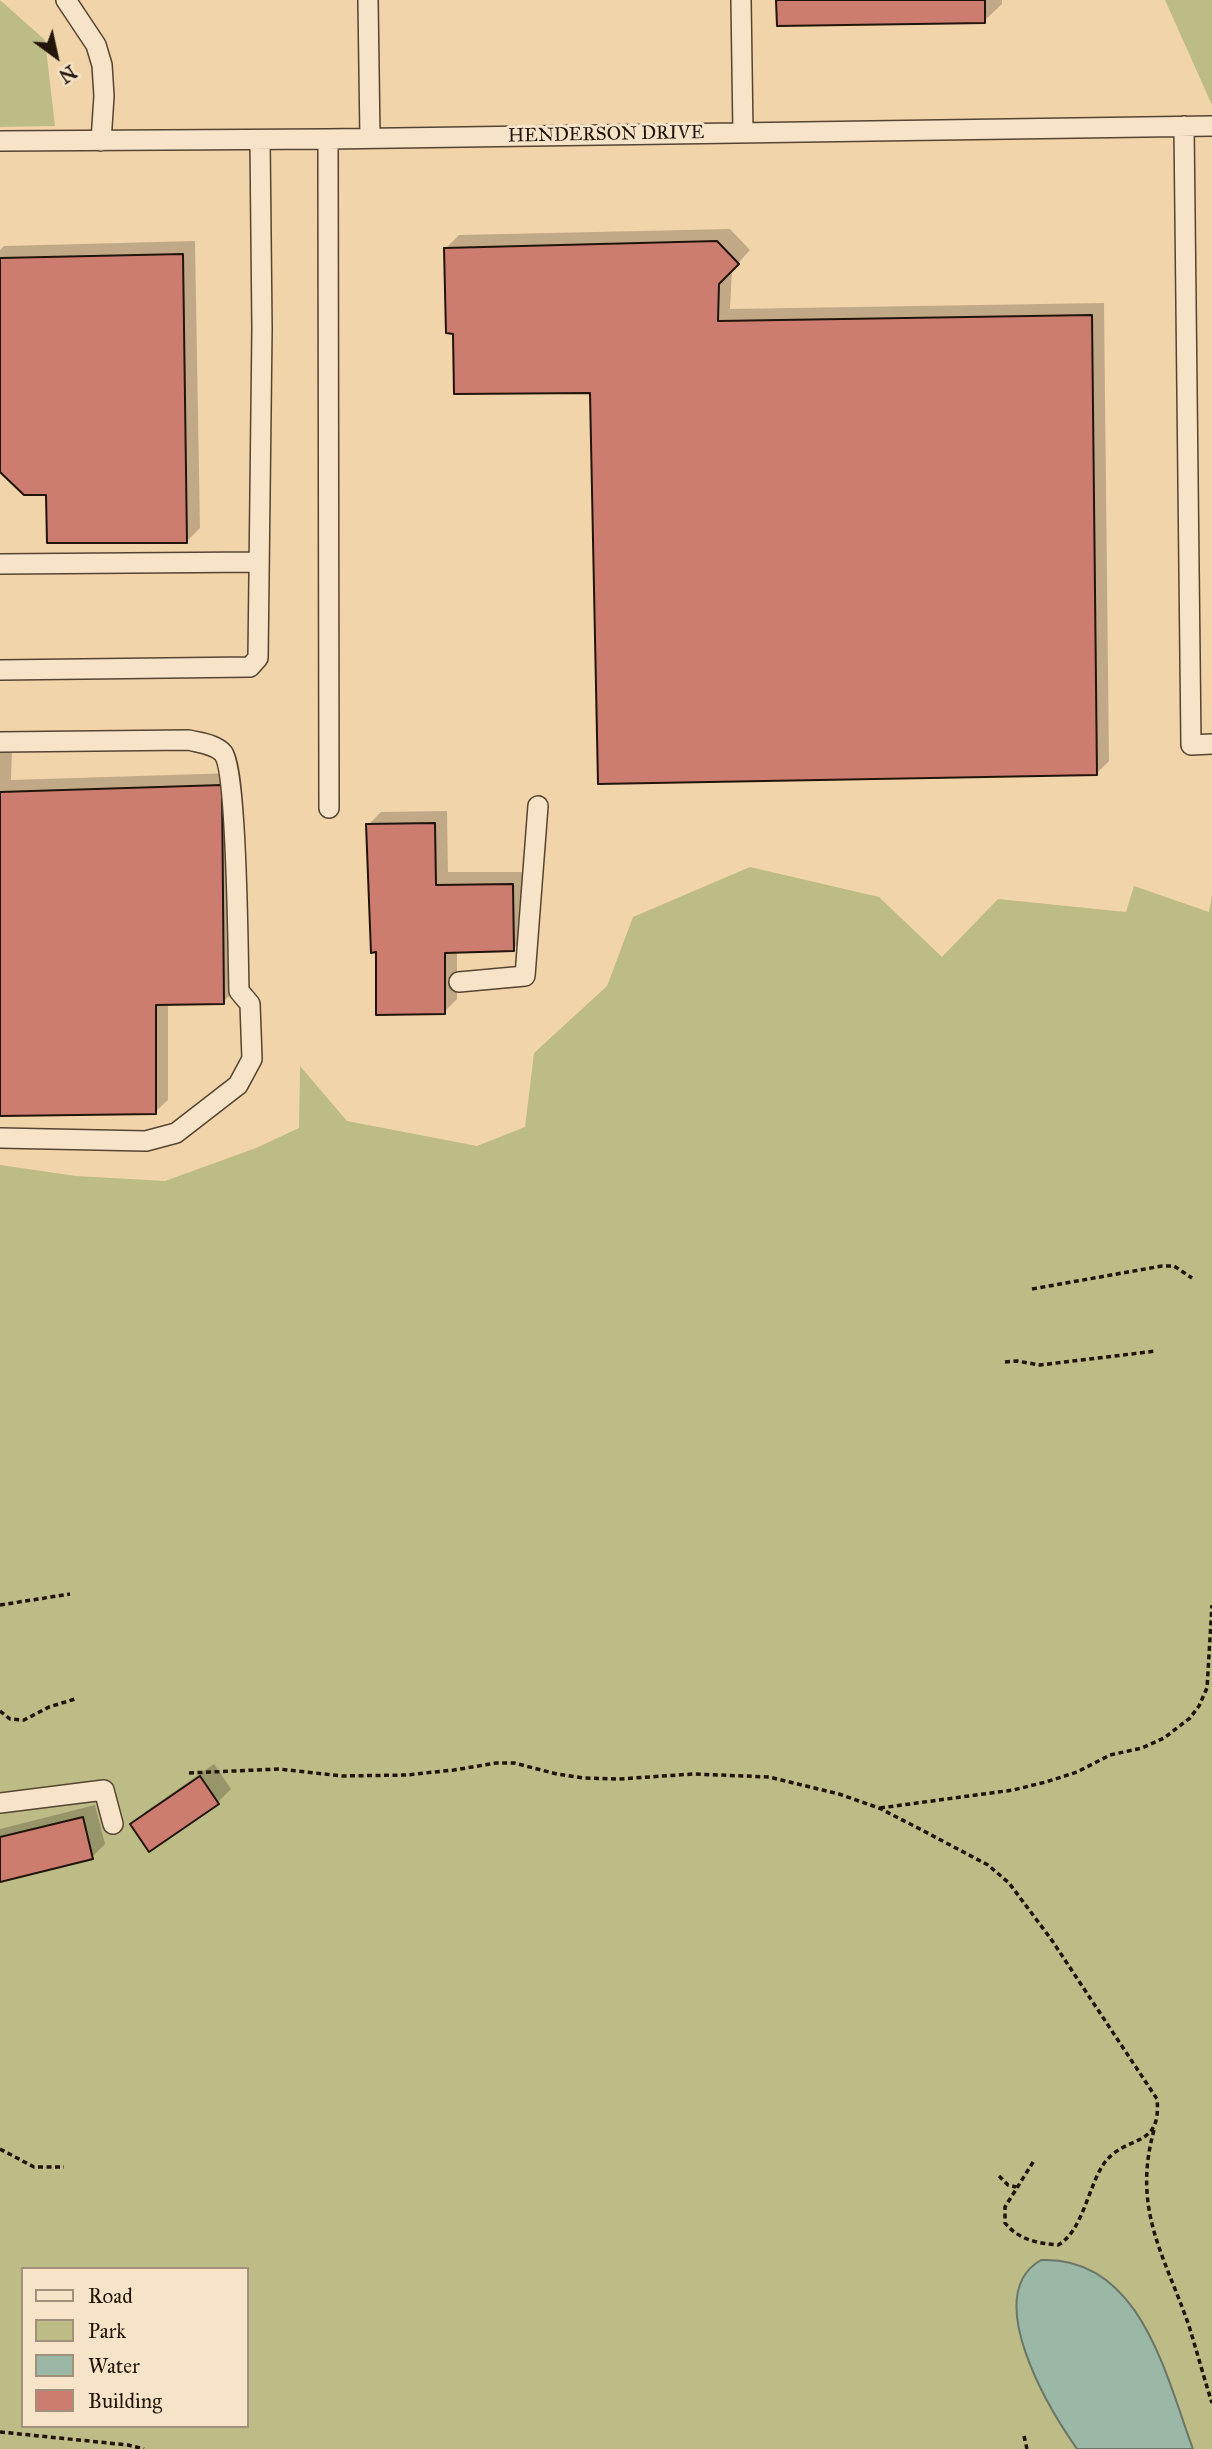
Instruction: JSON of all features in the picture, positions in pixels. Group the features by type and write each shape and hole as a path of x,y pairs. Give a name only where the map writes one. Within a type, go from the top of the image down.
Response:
{"street":[{"path":"65,0 96,45 102,65 104,96 101,141"},
{"path":"368,0 370,138"},
{"path":"741,0 743,133"},
{"name":"HENDERSON DRIVE","path":"0,142 1212,126"},
{"path":"1184,127 1191,745 1212,744"},
{"path":"328,139 329,808"},
{"path":"0,670 250,667 258,658 262,342 260,140"},
{"path":"0,564 259,562"},
{"path":"0,742 189,740 215,746 225,755 230,774 235,857 239,990 250,1004 252,1059 238,1085 176,1133 146,1141 0,1138"},
{"path":"459,982 525,976 538,806"},
{"path":"0,1803 104,1790 113,1824"}],"path":[{"path":"1032,1289 1162,1266 1174,1266 1192,1278"},
{"path":"1005,1362 1017,1360 1040,1364 1156,1351"},
{"path":"0,1605 70,1594"},
{"path":"879,1808 964,1798 1024,1787 1077,1772 1110,1755 1142,1748 1164,1738 1190,1718 1207,1688 1212,1605"},
{"path":"0,1712 10,1719 24,1720 49,1707 75,1699"},
{"path":"189,1773 279,1769 342,1776 406,1775 514,1763 584,1778 716,1774 769,1777 817,1787 879,1808 988,1865 1009,1884 1051,1940 1157,2099 1159,2112 1147,2156 1149,2212 1157,2243 1189,2326 1212,2403"},
{"path":"1035,2159 1005,2207 1006,2223 1032,2242 1058,2245 1070,2236 1093,2183 1111,2154 1142,2140 1156,2125"},
{"path":"0,2149 34,2167 64,2167"},
{"path":"999,2176 1008,2185 1016,2187"},
{"path":"0,2432 144,2449"},
{"path":"1024,2436 1027,2449"}],"green space":[{"path":"0,0 45,40 55,126 0,127"},
{"path":"1165,0 1212,0 1212,105"},
{"path":"750,867 879,897 942,957 998,899 1126,912 1134,886 1209,912 1212,895 1212,2449 0,2449 0,1165 76,1176 165,1181 256,1148 299,1128 300,1066 347,1121 477,1146 525,1127 534,1053 607,986 633,917"}],"water":[{"path":"1041,2260 1075,2264 1103,2278 1126,2299 1144,2326 1159,2357 1193,2449 1077,2449 1037,2381 1018,2325 1017,2299 1024,2277"}],"building":[{"path":"776,0 985,0 985,23 777,26"},
{"path":"717,241 739,264 719,284 718,321 1092,315 1097,775 598,784 590,393 454,394 453,334 446,333 444,248"},
{"path":"183,254 187,543 47,543 46,495 24,495 0,472 0,258"},
{"path":"222,785 224,1004 156,1005 156,1114 0,1116 0,792"},
{"path":"435,823 436,885 513,884 514,951 445,953 445,1014 376,1015 376,952 371,953 366,824"},
{"path":"200,1776 219,1804 149,1852 130,1824"},
{"path":"83,1817 93,1859 0,1882 0,1837"}]}
